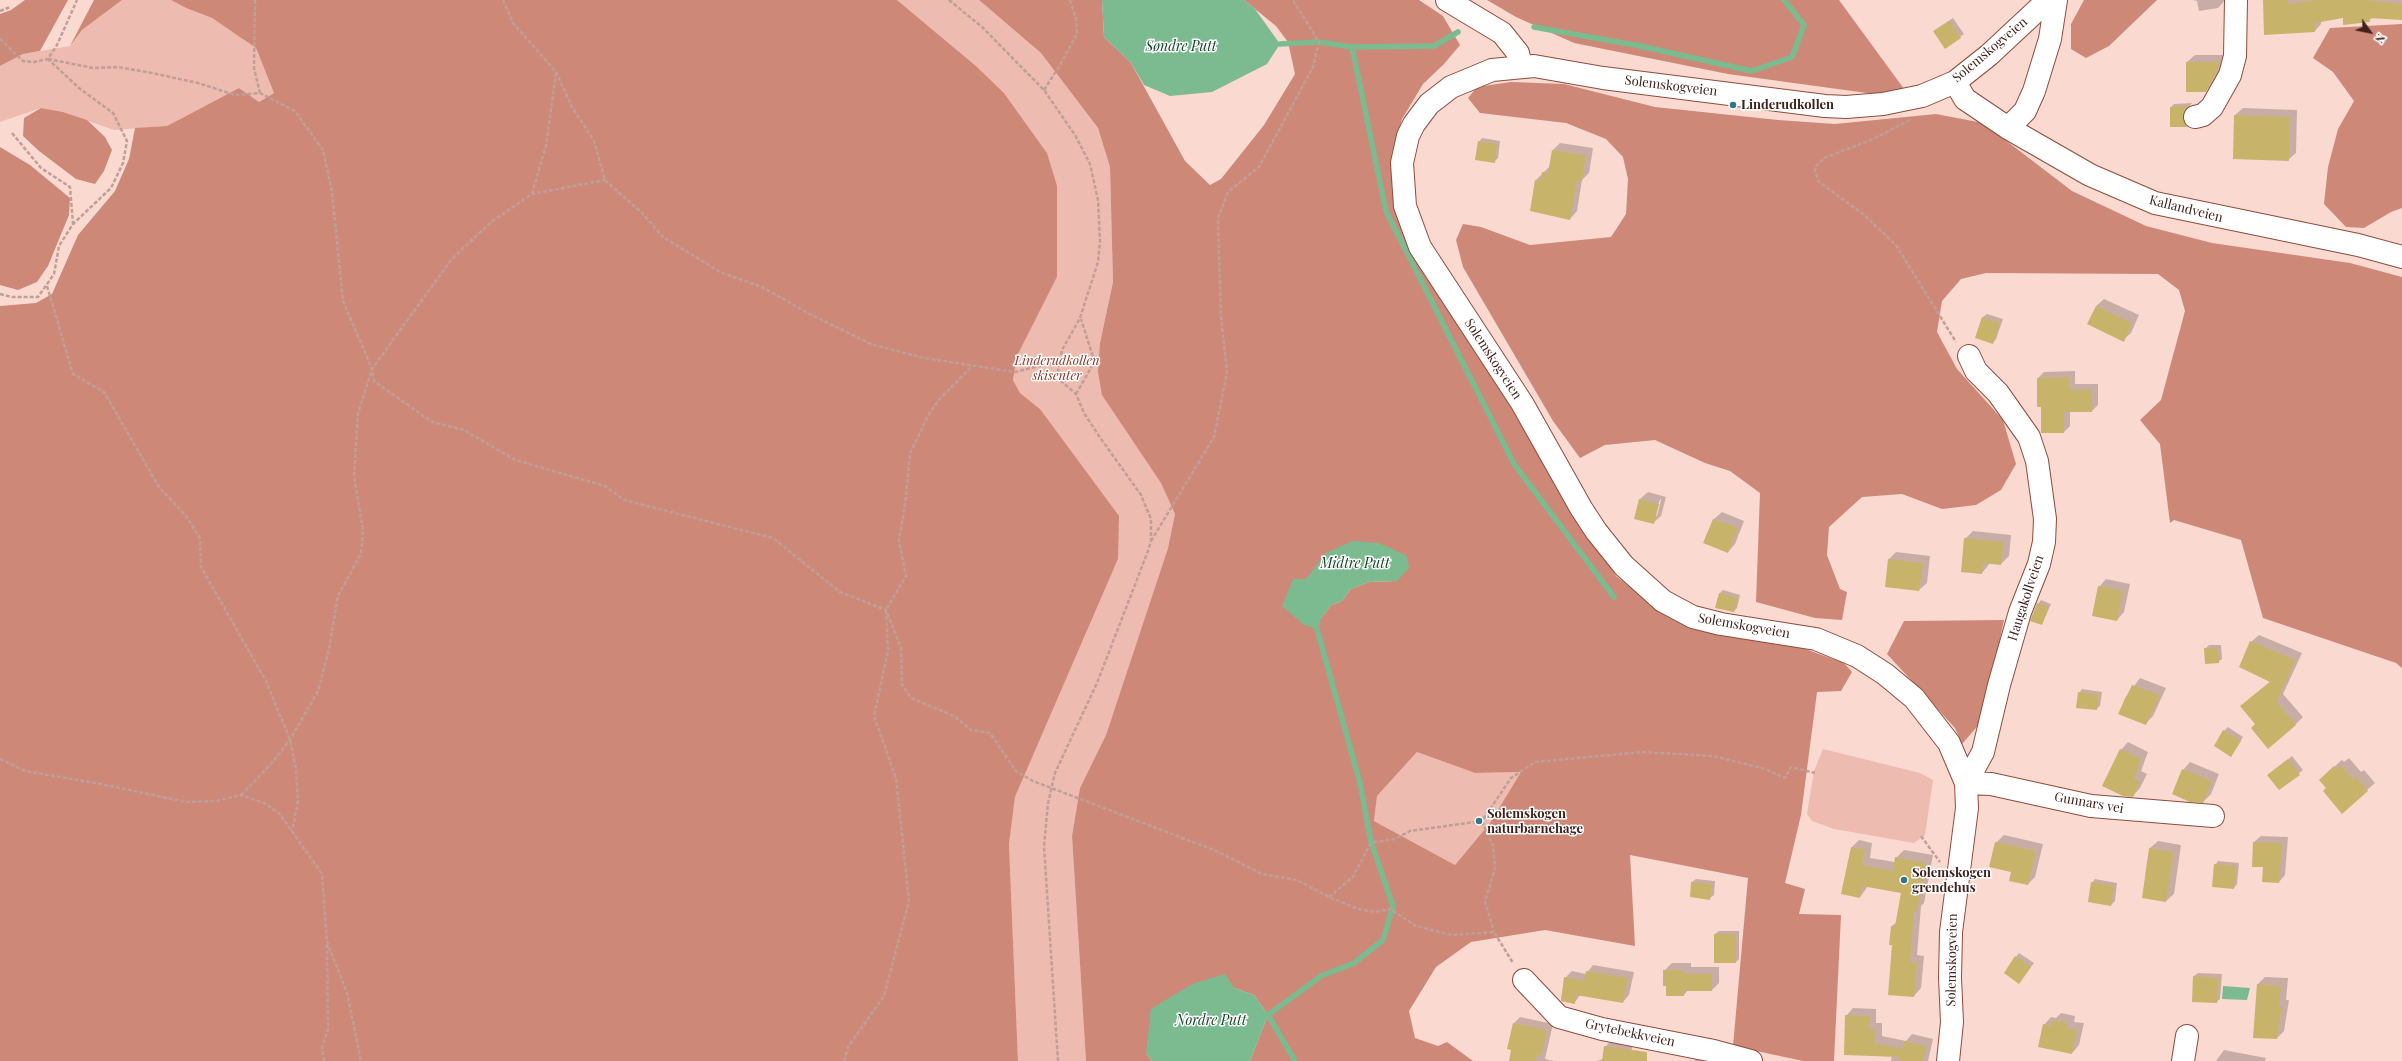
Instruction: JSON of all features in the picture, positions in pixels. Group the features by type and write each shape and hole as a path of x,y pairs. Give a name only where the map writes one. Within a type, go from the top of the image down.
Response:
{"street":[{"path":"1448,0 1502,33 1518,53 1521,66"},
{"name":"Solemskogveien","path":"1948,1061 1952,1022 1950,978 1952,932 1967,808 1966,783 1949,743 1926,711 1898,684 1873,665 1844,649 1816,639 1721,624 1693,617 1663,601 1636,579 1596,532 1522,403 1426,258 1408,220 1402,190 1405,148 1414,124 1429,104 1451,87 1492,70 1521,66 1846,107 1902,101 1940,90 1955,82 1994,50 2048,0"},
{"path":"2008,128 2025,112 2034,91 2050,39 2056,0"},
{"path":"2195,117 2203,115 2212,107 2230,75 2235,56 2236,0"},
{"name":"Kallandveien","path":"1955,82 1965,100 2008,128 2090,175 2156,203 2338,240 2402,257"},
{"name":"Haugakollveien","path":"1966,783 1983,752 1999,685 2020,612 2028,588 2039,564 2044,542 2045,519 2037,461 2029,437 2003,399 1976,371 1969,356"},
{"name":"Gunnars vei","path":"1966,783 1991,784 2091,806 2177,815 2214,816"},
{"name":"Grytebekkveien","path":"1524,980 1559,1017 1602,1029 1714,1051 1751,1061"},
{"path":"2183,1061 2187,1036"}],"path":[{"path":"48,59 57,45 77,0"},
{"path":"255,0 254,68 260,93"},
{"path":"503,0 513,23 556,72 572,107 594,141 605,180 642,213 663,236 720,272 762,287 808,313 871,344 924,358 971,367 1015,372 1059,361"},
{"path":"949,0 982,27 1044,90 1082,147 1090,164 1095,182 1099,233 1098,262 1080,318 1062,350 1058,371 1061,381 1076,394 1084,413 1141,495 1151,519 1151,541"},
{"path":"1044,90 1077,34 1076,19 1070,0"},
{"path":"1058,1061 1044,846 1050,789 1064,752 1097,683 1151,541 1214,437 1226,372 1221,317 1218,218 1228,192 1259,167 1313,67 1319,42 1293,0"},
{"path":"0,11 10,8"},
{"path":"0,39 23,61 34,62 48,59 93,68 118,67 152,73 198,83 235,96 260,93 295,110 323,150 332,192 343,301 372,369 374,381 432,422 464,430 515,460 605,486 624,500 773,538 840,592 886,610 901,648 902,685 911,698 954,716 971,730 990,733 1016,771 1050,789 1214,850 1262,874 1297,880 1329,897 1358,909 1375,912 1390,909 1416,926 1452,935 1494,932"},
{"path":"0,294 12,297 38,297 54,274 59,246 73,224 110,188 123,163 127,141 113,113 79,88 48,59"},
{"path":"532,194 546,146 556,72"},
{"path":"1914,118 1873,139 1824,158 1815,168 1815,172 1819,182 1863,214 1896,245 1956,342 1969,356"},
{"path":"12,133 41,168 70,187 73,224"},
{"path":"0,759 25,771 101,784 186,802 216,801 241,794 270,765 290,740 318,691 329,649 338,596 362,548 363,530 354,476 358,414 372,369 451,260 492,222 532,194 605,180"},
{"path":"47,286 73,374 104,392 159,487 186,516 200,538 201,567 266,681 290,740 296,769 298,801 292,832"},
{"path":"1076,394 1091,368 1093,357 1080,318"},
{"path":"844,1061 848,1048 884,996 909,901 896,778 874,716 888,651 886,610 906,576 899,542 906,497 910,453 929,414 939,400 971,367"},
{"path":"1482,822 1510,778 1535,762 1642,752 1713,756 1765,769 1785,778 1791,768 1815,773"},
{"path":"241,794 264,803 280,813 322,874 327,942 328,1030 322,1047 324,1061"},
{"path":"1329,897 1353,877 1369,846 1374,842 1395,839 1410,831 1482,822"},
{"path":"1482,822 1493,846 1495,869 1485,901 1494,932 1524,980"},
{"path":"1921,836 1944,866 1958,874"},
{"path":"327,942 347,993 361,1061"}],"green space":[{"path":"122,0 171,0 186,8 212,18 256,48 274,93 259,102 239,88 167,126 114,130 63,112 41,108 0,122 0,66 23,54 70,46 82,30"},
{"name":"Linderudkollen skisenter","path":"897,0 979,0 1041,53 1098,128 1110,167 1113,282 1100,343 1175,514 1168,548 1106,735 1080,788 1072,836 1086,1061 1018,1061 1009,844 1015,797 1118,559 1040,409 1020,393 1013,380 1017,356 1057,277 1047,153 1004,93 976,66"},
{"path":"1823,749 1920,773 1933,780 1925,835 1914,843 1834,829 1812,821 1807,814 1814,771"},
{"path":"1417,752 1475,773 1521,772 1490,823 1455,865 1374,821 1377,796"}],"shaded area":[{"path":"25,0 68,0 40,51 23,54 0,66 0,14 11,10"},
{"path":"94,0 122,0 82,30 70,46"},
{"path":"171,0 897,0 976,66 1004,93 1047,153 1057,186 1057,277 1017,356 1013,380 1020,393 1040,409 1119,516 1118,559 1015,797 1009,844 1018,1061 0,1061 0,306 36,303 52,294 78,235 115,191 129,159 135,128 167,126 239,88 259,102 274,93 256,48 212,18 186,8"},
{"path":"979,0 1102,0 1104,37 1131,63 1185,161 1210,185 1221,179 1264,125 1295,74 1288,42 1276,26 1244,0 1419,0 1443,16 1460,45 1444,64 1423,84 1402,119 1393,153 1394,187 1492,373 1543,462 1616,576 1650,603 1797,646 1844,663 1852,672 1841,691 1817,692 1801,815 1785,883 1805,889 1799,914 1841,915 1834,1061 1803,1061 1733,1046 1748,878 1630,855 1635,946 1545,930 1471,942 1436,967 1409,1011 1415,1038 1438,1046 1447,1042 1473,1061 1250,1061 1268,1015 1254,995 1234,988 1146,1053 1152,1061 1086,1061 1072,836 1080,788 1106,735 1168,548 1175,514 1161,483 1102,395 1098,372 1100,343 1113,282 1110,167 1098,128 1041,53","holes":["1293,579 1306,579 1397,581 1369,582 1351,589 1342,601 1331,605 1322,617","1417,752 1475,773 1521,772 1490,823 1455,865 1374,821 1377,796"]},
{"path":"1487,0 1839,0 1907,93 1874,94 1728,74 1574,43 1516,17"},
{"path":"2084,0 2157,0 2109,46 2086,58 2071,49 2071,24"},
{"path":"2402,24 2402,208 2391,212 2364,228 2346,227 2324,204 2328,167 2338,129 2354,101 2333,72 2313,58 2330,28"},
{"path":"1511,82 1564,84 1655,107 1778,120 1835,124 1936,114 1983,123 2072,191 2146,226 2212,243 2350,263 2402,277 2402,668 2396,663 2263,618 2241,540 2174,520 2170,523 2160,444 2140,420 2161,400 2185,311 2179,290 2158,274 1986,273 1961,279 1942,301 1937,332 1957,369 2003,420 2016,464 2001,490 1976,505 1942,509 1902,494 1862,497 1829,527 1827,555 1840,589 1847,592 1842,620 1815,618 1756,602 1760,493 1730,471 1705,463 1655,440 1605,445 1580,458 1553,421 1463,267 1456,240 1463,224 1481,227 1530,245 1611,237 1626,214 1628,179 1623,157 1606,139 1566,123 1480,113 1468,98 1477,87"},
{"path":"41,108 63,112 87,120 105,137 112,150 104,171 95,184 76,179 39,151 23,136 24,118"},
{"path":"0,147 30,165 70,198 69,215 48,266 37,282 18,290 0,285"},
{"path":"2004,620 1983,720 1962,744 1955,728 1887,654 1904,621"}],"water":[{"name":"Søndre Putt","path":"1102,0 1244,0 1255,9 1280,44 1267,64 1212,92 1170,96 1144,85 1131,63 1104,37"},
{"name":"Midtre Putt","path":"1352,541 1379,543 1407,556 1409,568 1397,581 1369,582 1351,589 1342,601 1331,605 1322,617 1317,629 1304,625 1282,606 1293,579 1306,579 1326,553"},
{"name":"Nordre Putt","path":"1225,974 1234,988 1254,995 1268,1015 1250,1061 1152,1061 1146,1053 1151,1009 1192,984"},
{"path":"2223,986 2250,988 2247,1000 2222,999"}],"building":[{"path":"2263,0 2287,0 2288,4 2314,0 2367,0 2402,4 2402,20 2369,18 2370,22 2343,25 2343,18 2315,23 2315,32 2264,35"},
{"path":"1949,21 1961,38 1945,49 1933,31"},
{"path":"2186,62 2219,62 2218,70 2206,92 2186,92"},
{"path":"2190,106 2183,114 2183,120 2187,127 2170,127 2170,107"},
{"path":"2234,115 2290,117 2289,161 2233,159"},
{"path":"1478,141 1497,144 1495,163 1475,160"},
{"path":"1552,150 1586,155 1582,181 1577,180 1570,220 1530,211 1535,180 1541,181 1542,172 1548,173"},
{"path":"2096,306 2132,323 2124,342 2087,324"},
{"path":"1982,317 2000,323 1993,344 1975,338"},
{"path":"2069,377 2069,390 2092,390 2092,412 2064,412 2064,433 2041,433 2041,407 2037,407 2037,378"},
{"path":"1639,499 1659,504 1654,524 1634,519"},
{"path":"1713,519 1738,528 1728,553 1703,543"},
{"path":"1964,538 2004,542 2001,565 1983,563 1982,574 1961,572"},
{"path":"1888,559 1923,563 1919,591 1885,587"},
{"path":"2098,586 2123,591 2117,621 2092,616"},
{"path":"1719,593 1738,598 1734,612 1715,608"},
{"path":"2037,603 2049,607 2042,625 2030,621"},
{"path":"2250,641 2295,660 2277,702 2296,725 2268,749 2251,728 2255,724 2240,706 2270,682 2239,667"},
{"path":"2204,648 2218,648 2219,663 2205,664"},
{"path":"2132,685 2160,695 2146,725 2118,714"},
{"path":"2078,692 2099,695 2097,710 2076,708"},
{"path":"2223,730 2241,741 2231,757 2214,746"},
{"path":"2120,749 2141,759 2134,779 2140,782 2133,797 2123,796 2102,786"},
{"path":"2288,759 2300,775 2279,790 2267,775"},
{"path":"2341,765 2353,779 2356,777 2368,791 2342,814 2323,791 2326,788 2319,780 2334,766 2336,769"},
{"path":"2182,769 2212,781 2203,803 2190,802 2172,794"},
{"path":"1995,842 2036,851 2028,885 2009,881 2011,872 1989,867"},
{"path":"2253,842 2282,843 2279,883 2262,882 2263,867 2252,867"},
{"path":"1851,847 1865,850 1862,865 1893,871 1895,857 1926,863 1917,912 1914,911 1910,962 1917,963 1914,997 1888,995 1892,945 1889,945 1891,926 1895,926 1901,893 1862,886 1860,898 1841,894"},
{"path":"2149,848 2174,852 2166,902 2142,898"},
{"path":"2214,864 2236,866 2234,889 2212,887"},
{"path":"1691,882 1712,884 1710,900 1690,897"},
{"path":"2091,882 2114,886 2111,906 2088,902"},
{"path":"1714,934 1736,934 1736,963 1714,963"},
{"path":"2015,956 2031,967 2019,984 2004,973"},
{"path":"1663,970 1684,970 1684,974 1712,974 1712,991 1684,991 1684,996 1666,996 1666,986 1663,986"},
{"path":"1586,971 1628,978 1623,1003 1576,995 1575,1004 1561,1001 1564,977 1584,981"},
{"path":"2193,976 2219,978 2217,1003 2192,1002"},
{"path":"2257,984 2281,986 2279,1007 2282,1007 2277,1039 2253,1038"},
{"path":"1845,1015 1869,1016 1869,1030 1875,1030 1874,1043 1902,1049 1904,1041 1926,1046 1923,1061 1899,1061 1900,1057 1844,1055"},
{"path":"2052,1020 2068,1023 2067,1029 2077,1031 2072,1054 2038,1047 2043,1024 2051,1026"},
{"path":"1513,1023 1547,1030 1541,1056 1537,1055 1536,1061 1509,1061 1511,1050 1507,1049"},
{"path":"1604,1046 1647,1052 1647,1061 1602,1061"}],"waterway":[{"path":"1534,27 1640,46 1752,71 1792,57 1804,25 1784,0"},
{"path":"1280,44 1319,42 1352,47 1434,46 1458,32"},
{"path":"1352,47 1386,211 1514,464 1614,597"},
{"path":"1295,1061 1268,1015 1321,976 1354,963 1383,940 1393,906 1371,842 1360,783 1317,629"}],"place":[{"name":"Linderudkollen","path":"1733,105"},
{"name":"Solemskogen naturbarnehage","path":"1479,821"},
{"name":"Solemskogen grendehus","path":"1904,880"}]}
